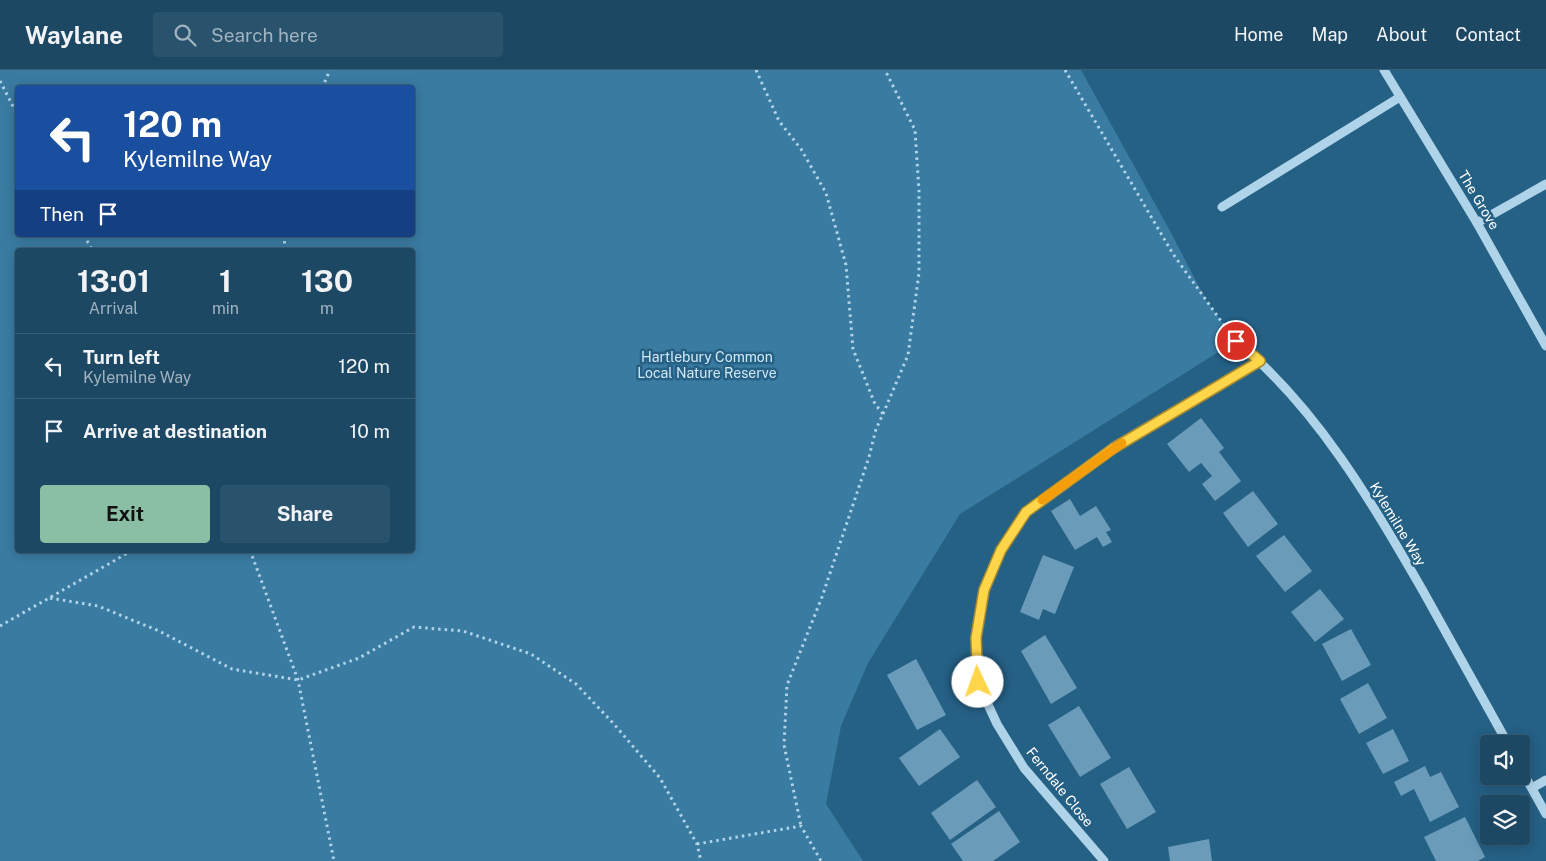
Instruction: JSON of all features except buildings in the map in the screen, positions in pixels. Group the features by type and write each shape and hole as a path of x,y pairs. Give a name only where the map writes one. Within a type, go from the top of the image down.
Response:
{"street":[{"name":"The Grove","path":"1384,70 1477,223 1546,346"},
{"path":"1222,207 1400,97"},
{"path":"1477,223 1546,184"},
{"name":"Kylemilne Way","path":"1236,341 1260,361 1315,422 1380,517 1503,735"},
{"name":"Ferndale Close","path":"1104,861 1024,768 998,724 978,682 976,638 984,590 1001,550 1026,512 1114,448 1260,361"},
{"path":"1532,788 1546,780"},
{"path":"1530,785 1546,814"}],"path":[{"path":"323,85 330,70"},
{"path":"756,70 779,121 801,149 826,193 846,265 853,349 875,404 884,414"},
{"path":"821,861 801,826 784,745 787,685 822,597 869,457 876,429 908,355 919,273 919,190 915,130 885,70"},
{"path":"1065,70 1172,254 1236,341"},
{"path":"0,81 15,110"},
{"path":"0,626 128,553"},
{"path":"251,553 298,680 334,861"},
{"path":"50,598 98,606 159,631 232,668 298,680 359,658 414,627 464,631 531,654 576,684 613,723 660,778 697,844 701,861"},
{"path":"697,844 801,826"}],"green space":[{"name":"Hartlebury Common Local Nature Reserve","path":"0,70 1081,70 1206,300 1236,341 960,514 868,663 841,726 826,804 863,861 0,861"}],"slow traffic":[{"path":"1042,500 1122,443"}],"route":[{"path":"978,682 976,638 984,590 1001,550 1026,512 1114,448 1260,361 1236,341"}]}
